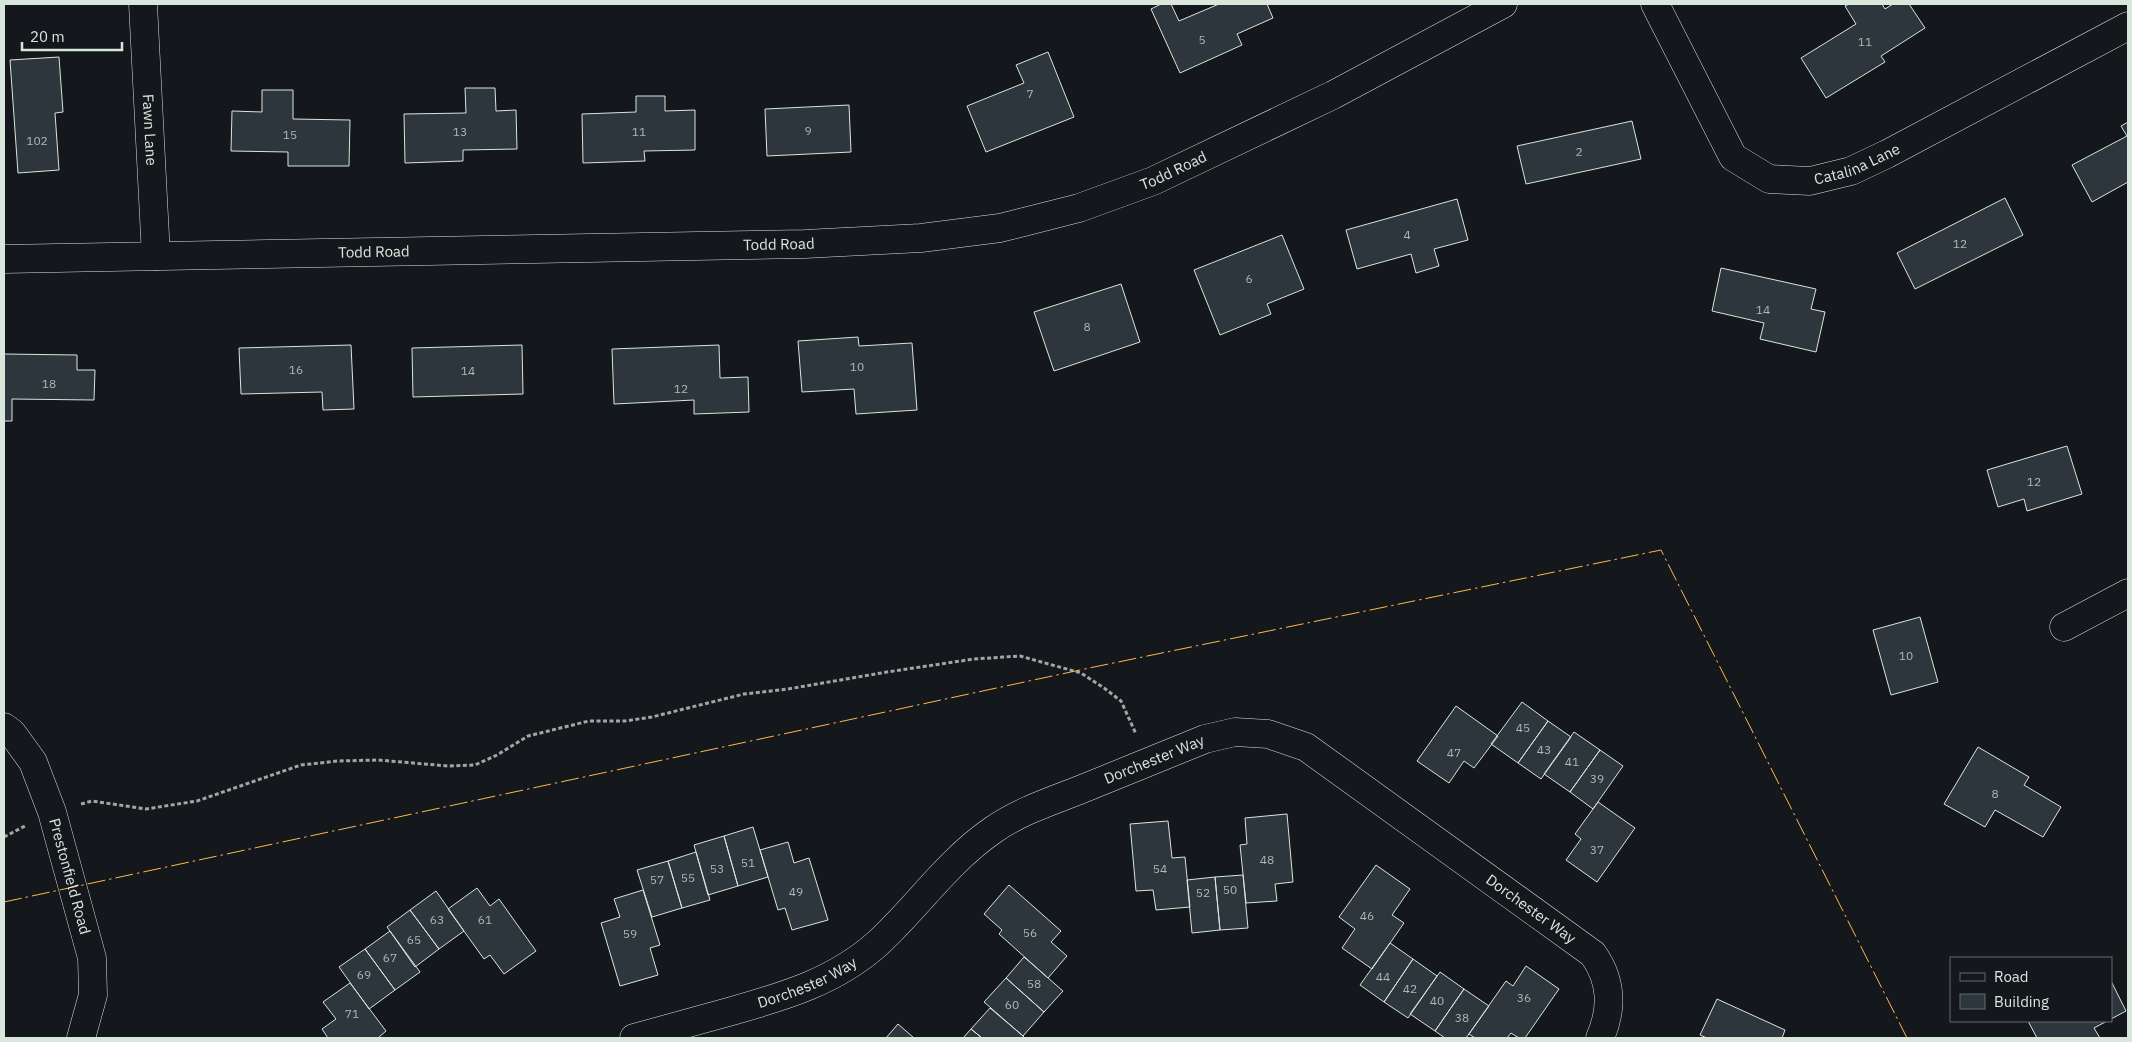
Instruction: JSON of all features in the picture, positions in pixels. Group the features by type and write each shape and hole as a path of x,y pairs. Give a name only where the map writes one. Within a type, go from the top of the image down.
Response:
{"street":[{"name":"Fawn Lane","path":"143,4 156,256"},
{"name":"Todd Road","path":"4,259 804,244 921,238 1000,228 1079,208 1153,181 1333,95 1502,4"},
{"name":"Catalina Lane","path":"1655,4 1733,157 1769,179 1810,181 1851,171 1887,154 2128,26"},
{"path":"2064,627 2128,593"},
{"name":"Prestonfield Road","path":"4,727 12,733 33,762 52,812 92,958 93,995 81,1038"},
{"name":"Dorchester Way","path":"634,1038 786,996 816,984 844,969 877,944 965,851 994,829 1025,811 1205,739 1235,732 1268,734 1306,747 1594,954 1604,969 1610,993 1606,1023 1600,1038"}],"path":[{"path":"4,837 52,812 92,801 146,809 197,800 301,765 338,761 378,760 448,766 475,765 528,736 589,721 625,721 652,717 744,694 788,689 974,659 1020,656 1081,673 1121,701 1130,718 1147,763"}],"building":[{"path":"1161,4 1171,4 1179,21 1219,4 1267,4 1273,18 1237,34 1242,45 1180,73 1151,9"},
{"path":"1849,4 1882,4 1885,9 1893,4 1909,4 1925,28 1881,56 1885,62 1826,98 1801,58 1856,24 1845,6"},
{"path":"1048,52 1074,117 986,152 967,106 1024,83 1016,65"},
{"path":"59,57 63,112 55,113 59,170 18,173 10,60"},
{"path":"465,88 495,88 496,111 516,110 517,149 463,150 463,161 405,163 404,114 466,113"},
{"path":"262,90 293,90 293,119 350,120 349,166 288,166 288,152 231,151 232,111 262,112"},
{"path":"636,96 665,96 665,111 695,110 695,150 644,151 645,161 583,163 582,114 636,112"},
{"path":"849,105 851,152 767,156 765,109"},
{"path":"1632,121 1641,159 1526,184 1517,146"},
{"path":"2128,122 2128,182 2092,202 2072,165 2127,136 2121,126"},
{"path":"2005,198 2023,235 1915,289 1897,253"},
{"path":"1457,199 1468,240 1434,249 1439,266 1416,273 1411,254 1357,269 1346,230"},
{"path":"1282,235 1304,289 1267,304 1271,314 1220,335 1194,270"},
{"path":"1721,268 1816,289 1811,309 1825,312 1816,352 1760,339 1764,323 1712,311"},
{"path":"1121,284 1140,342 1054,371 1034,312"},
{"path":"858,337 859,346 912,343 917,410 856,414 854,389 802,392 798,341"},
{"path":"351,345 354,409 323,410 322,392 241,394 239,348"},
{"path":"522,345 523,394 413,397 412,348"},
{"path":"719,345 720,378 748,377 749,412 694,414 694,400 614,404 612,349"},
{"path":"4,354 77,355 77,370 95,370 94,400 12,399 12,421 4,421"},
{"path":"2067,446 2082,494 2027,511 2024,499 1998,507 1987,470"},
{"path":"1920,617 1938,682 1891,695 1873,630"},
{"path":"1522,702 1548,721 1518,763 1491,744"},
{"path":"1456,706 1498,736 1474,768 1464,761 1449,783 1417,761"},
{"path":"1548,721 1571,737 1541,779 1518,763"},
{"path":"1574,732 1600,750 1570,792 1544,774"},
{"path":"1978,747 2029,777 2024,785 2061,807 2043,837 1995,810 1985,827 1944,804"},
{"path":"1600,750 1623,766 1593,809 1570,792"},
{"path":"1598,802 1635,828 1597,882 1566,860 1581,839 1575,834"},
{"path":"1287,814 1293,882 1275,884 1277,901 1246,903 1240,845 1247,844 1245,818"},
{"path":"1168,821 1172,858 1185,857 1190,907 1156,910 1153,890 1136,891 1130,824"},
{"path":"753,827 768,877 738,886 724,836"},
{"path":"724,836 738,886 708,895 694,845"},
{"path":"788,842 794,863 809,858 828,920 792,930 785,908 778,910 760,850"},
{"path":"696,852 710,900 682,908 668,861"},
{"path":"668,861 682,908 652,917 637,870"},
{"path":"1376,865 1410,889 1392,915 1404,923 1372,969 1342,948 1355,929 1339,917"},
{"path":"1243,875 1248,928 1220,930 1215,877"},
{"path":"1215,877 1220,930 1192,933 1187,880"},
{"path":"1009,885 1061,931 1051,942 1067,956 1048,978 999,934 1002,930 984,914"},
{"path":"477,888 490,906 499,899 536,951 504,974 490,955 484,959 448,909"},
{"path":"643,890 660,945 650,948 658,975 620,986 601,923 620,917 614,899"},
{"path":"436,891 464,931 439,949 410,910"},
{"path":"410,910 439,949 415,967 387,927"},
{"path":"390,931 420,972 395,990 365,949"},
{"path":"1390,943 1413,959 1384,1002 1360,985"},
{"path":"365,949 395,990 369,1009 339,967"},
{"path":"1024,957 1063,991 1044,1012 1006,978"},
{"path":"1413,959 1437,976 1408,1018 1384,1002"},
{"path":"1526,966 1559,989 1525,1038 1519,1038 1511,1033 1507,1038 1475,1038 1469,1034 1506,981 1513,986"},
{"path":"1440,972 1464,989 1435,1031 1410,1014"},
{"path":"1006,978 1044,1012 1023,1036 984,1002"},
{"path":"350,983 386,1031 378,1038 328,1038 322,1029 336,1019 323,1002"},
{"path":"2112,983 2126,1011 2112,1018"},
{"path":"1464,989 1489,1006 1466,1038 1445,1038 1435,1031"},
{"path":"1717,999 1785,1030 1782,1038 1707,1038 1700,1035"},
{"path":"990,1008 1025,1038 982,1038 971,1029"},
{"path":"2029,1022 2105,1022 2094,1028 2100,1038 2037,1038"},
{"path":"898,1024 914,1038 886,1038"},
{"path":"971,1029 982,1038 963,1038"}],"power":[{"path":"4,902 1094,667 1661,550 1907,1038"}]}
